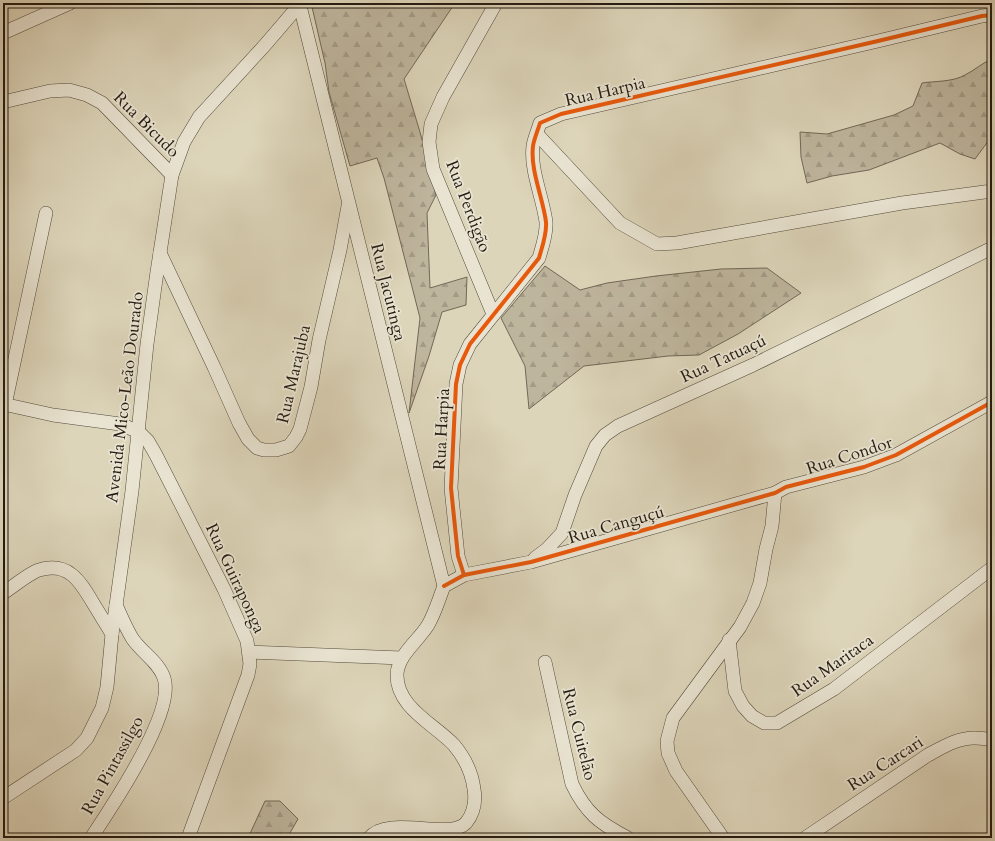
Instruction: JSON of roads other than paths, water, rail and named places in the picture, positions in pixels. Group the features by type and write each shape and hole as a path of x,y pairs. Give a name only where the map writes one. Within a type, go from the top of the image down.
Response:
{"street":[{"path":"3,33 70,3"},
{"name":"Rua Perdigão","path":"493,314 433,169 429,142 431,124 443,96 496,3"},
{"path":"987,3 987,15"},
{"name":"Avenida Mico-Leão Dourado","path":"4,799 76,750 87,738 102,708 107,687 112,634 139,432 147,344 160,253 172,175 184,142 199,117 300,4"},
{"name":"Rua Jacutinga","path":"300,4 444,586"},
{"name":"Rua Harpia","path":"464,575 458,556 451,488 456,384 460,365 470,344 539,258 544,243 546,224 540,190 533,163 533,145 540,123 561,114 987,15"},
{"name":"Rua Bicudo","path":"3,102 50,91 69,90 87,95 102,103 172,175"},
{"path":"537,134 620,223 657,244 677,243 902,203 992,191"},
{"name":"Rua Marajuba","path":"160,253 239,423 248,439 257,448 264,450 276,450 288,446 296,437 300,429 311,387 319,340 340,250 348,202"},
{"path":"46,213 4,404 52,415 120,424 139,432"},
{"name":"Rua Tatuaçú","path":"531,562 547,549 562,532 575,495 596,446 605,435 618,426 753,365 992,248"},
{"name":"Rua Condor","path":"775,493 786,487 864,467 896,455 992,402"},
{"name":"Rua Guiraponga","path":"139,432 148,440 214,569 247,641 249,652 250,664 248,675 188,838"},
{"path":"723,838 676,771 668,753 667,741 673,718 740,627 753,603 760,583 772,526 775,493"},
{"name":"Rua Canguçú","path":"464,575 531,562 775,493"},
{"path":"3,593 38,570 59,568 68,571 84,586 112,634"},
{"name":"Rua Maritaca","path":"729,640 735,691 743,706 752,716 764,723 777,723 834,689 992,568"},
{"path":"368,838 371,835 382,831 397,828 433,833 453,832 465,825 473,813 475,796 473,780 466,763 454,745 423,719 403,697 397,673 402,658 427,626 436,609 444,586 464,575"},
{"name":"Rua Pintassilgo","path":"91,838 136,767 159,718 165,699 166,688 164,677 157,666 132,638 116,605"},
{"path":"249,652 402,658"},
{"name":"Rua Cuitelão","path":"544,662 572,784 580,800 591,814 608,827 628,838"},
{"name":"Rua Carcari","path":"805,838 928,755 960,740 976,738 992,740"}]}
